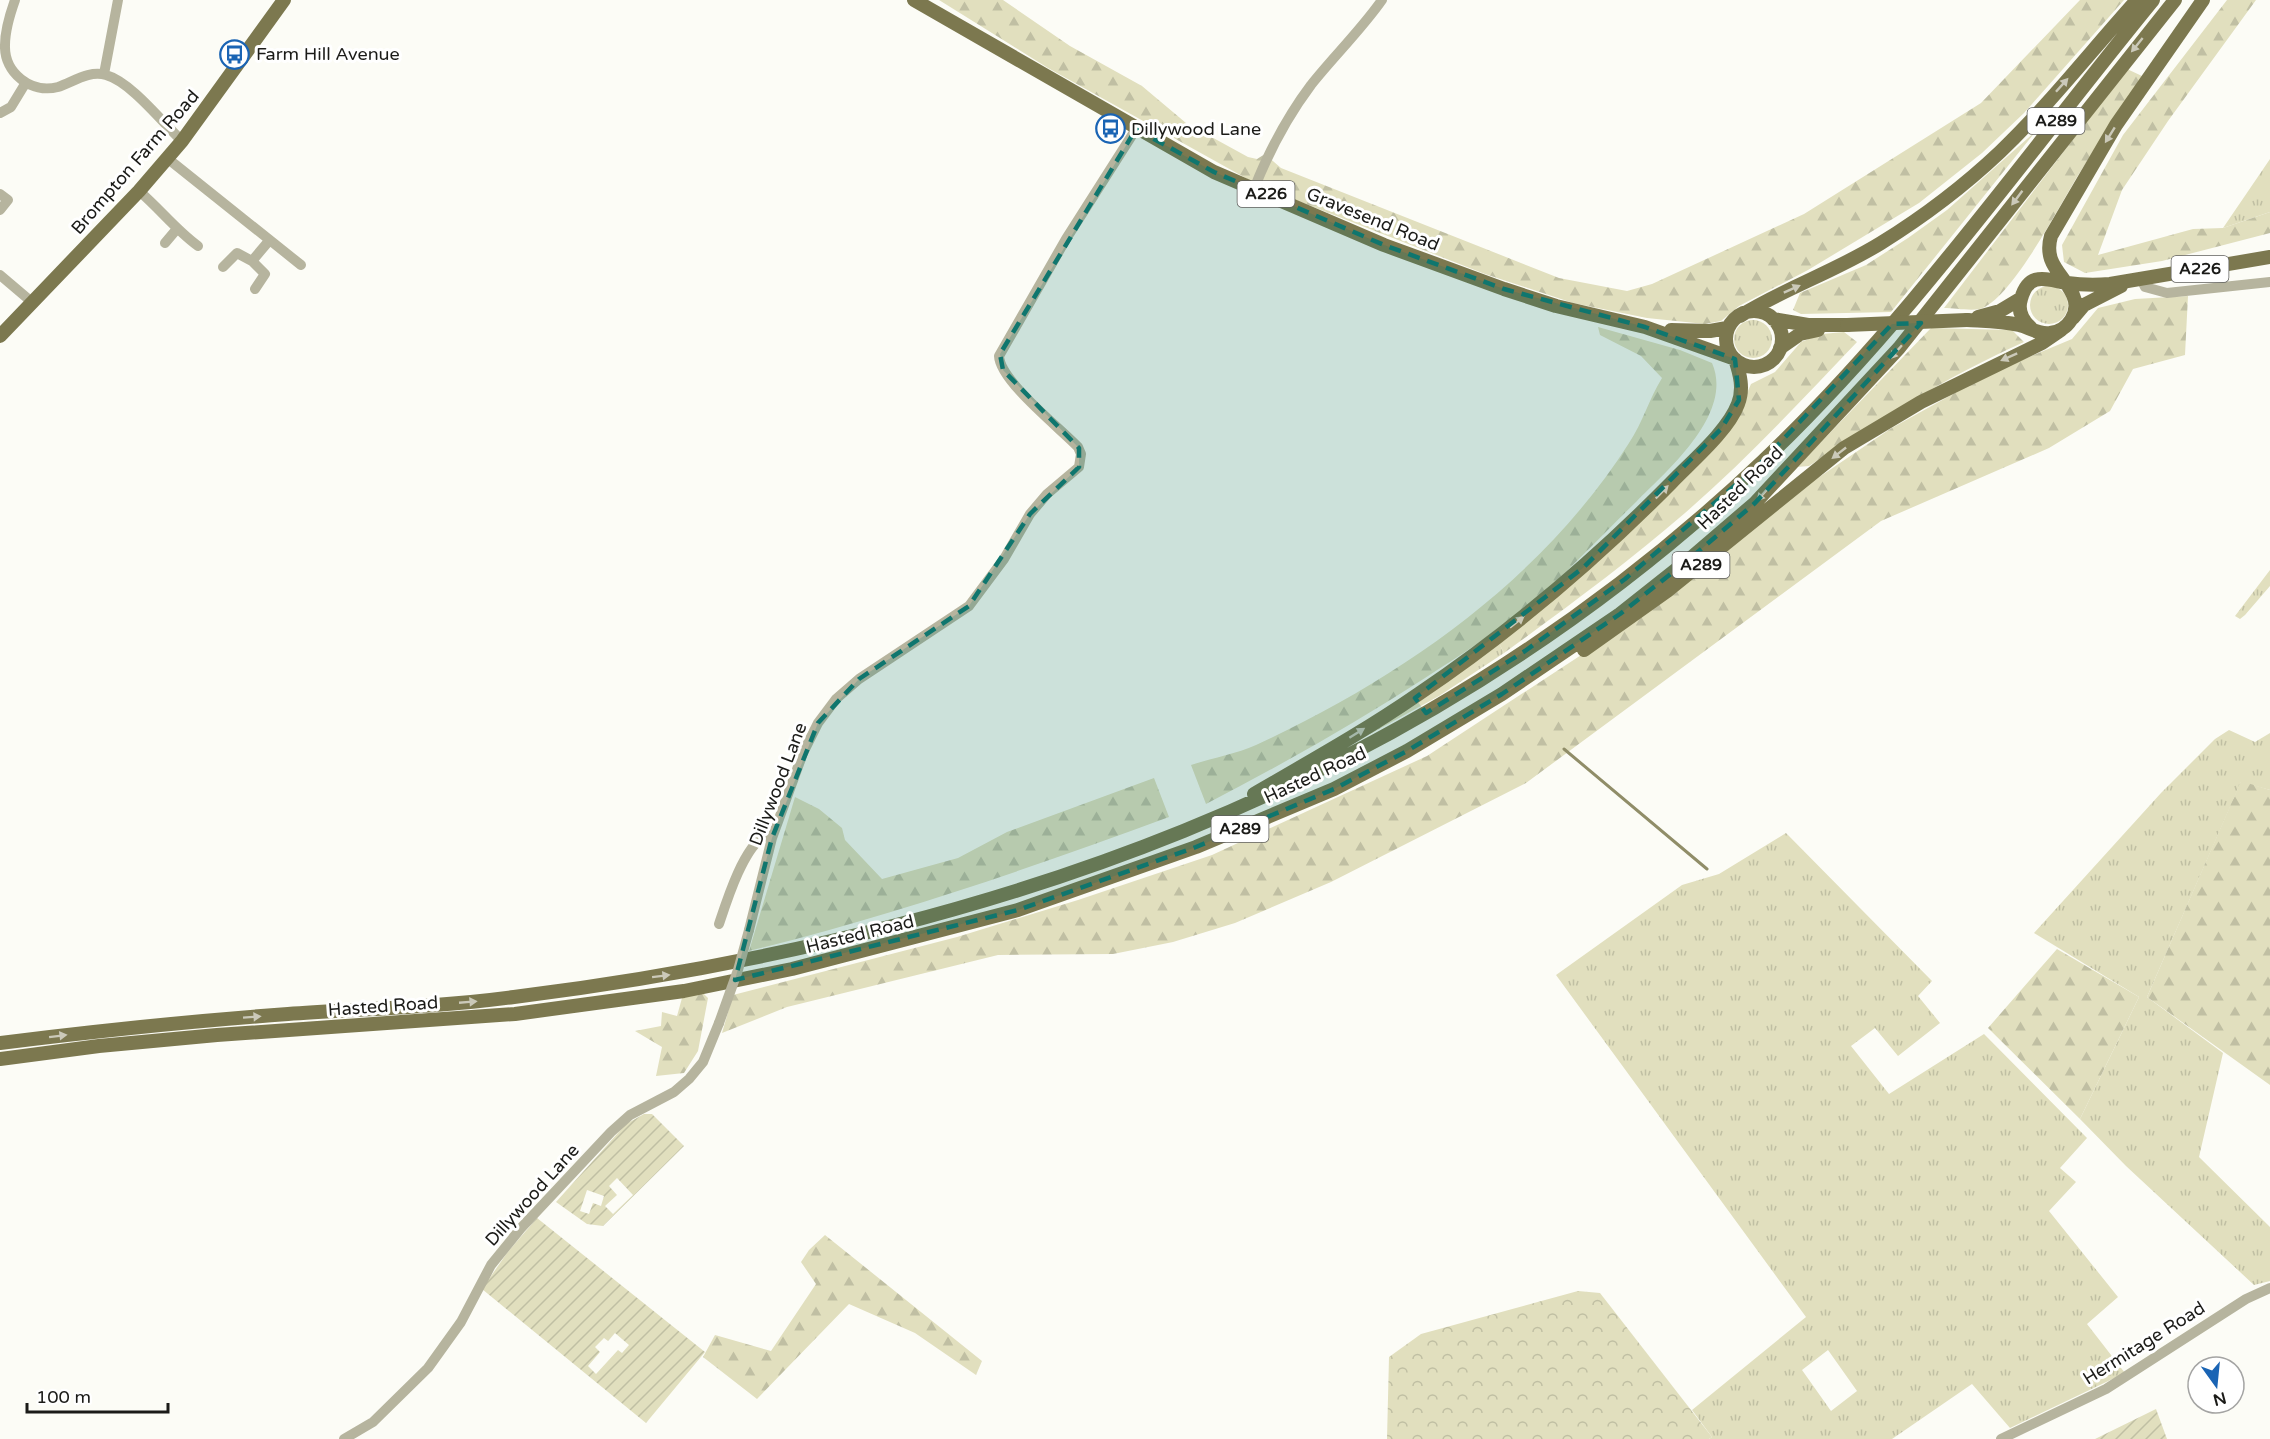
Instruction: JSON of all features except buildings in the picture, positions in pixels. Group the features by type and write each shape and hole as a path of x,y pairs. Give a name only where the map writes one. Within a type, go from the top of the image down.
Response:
{"main road":[{"name":"Brompton Farm Road","path":"0,336 139,191 182,141 284,0"},
{"name":"Gravesend Road","path":"914,0 1214,172 1384,245 1504,289 1556,306 1645,327 1735,359"},
{"name":"A289","path":"1740,316 1869,250 1957,189 1994,158 2031,120 2137,0"},
{"name":"Hasted Road","path":"0,1043 141,1025 512,998 680,973 855,937 933,916 1092,866 1197,826 1355,754 1479,681 1587,608 1700,518 1780,444 1871,348 1959,243 2153,0"},
{"name":"Hasted Road","path":"0,1059 99,1046 217,1035 515,1014 684,991 792,969 1018,909 1196,847 1334,789 1449,727 1620,614 1755,503 1899,348 2175,0"},
{"name":"A289","path":"2063,282 2050,258 2051,236 2116,125 2203,0"},
{"name":"A226","path":"2063,282 2090,285 2135,281 2270,257"},
{"path":"1773,319 1781,331 1780,348 1773,360 1762,366 1748,366 1735,359 1726,342 1727,328 1740,316 1757,312 1773,319 1808,325 1847,326 1967,320 2031,328 2044,333 2061,330 2072,320 2076,305 2073,295 2063,282 2051,278 2034,281 2025,288 2019,310 2022,320 2031,328"},
{"name":"A226","path":"2072,320 2084,305 2135,281"},
{"path":"1967,320 1997,313 2020,300"},
{"path":"1780,348 1805,332 1847,326"},
{"name":"Gravesend Road","path":"1645,327 1696,332 1727,328"},
{"name":"A289","path":"1334,789 1417,754 1539,681 1667,591 1844,448 1921,402 2042,343 2061,330"},
{"name":"A289","path":"1197,826 1335,747 1415,696 1518,622 1584,567 1661,493 1733,414 1739,400 1741,385 1735,359"}],"street":[{"path":"104,74 118,0"},
{"path":"1254,189 1276,138 1293,111 1312,83 1382,0"},
{"path":"0,3 14,3 4,46 13,70 25,84 45,89 89,74 104,74 121,81 182,141"},
{"path":"0,112 11,107 25,84"},
{"name":"Dillywood Lane","path":"344,1439 373,1422 428,1368 461,1322 491,1265 521,1228 611,1132 630,1115 674,1092 703,1062 720,1023 749,930 772,838 803,753 818,723 836,699 859,679 969,606 1004,560 1030,514 1047,494 1079,467 1079,448 1003,370 999,356 1066,239 1136,129"},
{"path":"167,158 268,242 301,265"},
{"path":"139,191 167,215 176,230 198,246"},
{"path":"0,194 8,200 0,210"},
{"path":"165,243 176,230"},
{"path":"252,261 268,242"},
{"path":"225,262 237,253 252,261 265,274 260,287"},
{"path":"0,275 33,303"},
{"path":"2135,281 2145,287 2167,293 2270,282"},
{"path":"719,924 739,871 757,840 764,836 772,838"},
{"name":"Hermitage Road","path":"2001,1439 2106,1389 2246,1299 2270,1288"}],"highlighted area":[{"path":"1136,129 1214,172 1384,245 1504,289 1645,327 1735,359 1739,400 1721,429 1584,567 1415,698 1426,713 1525,651 1625,579 1759,465 1892,324 1921,323 1755,503 1692,557 1620,614 1502,694 1407,751 1334,789 1196,847 1018,910 735,980 772,838 818,723 859,679 969,606 1030,514 1079,467 1079,448 1003,370 1000,354"}],"green space":[{"path":"939,0 1003,0 1070,46 1142,86 1186,123 1248,157 1257,159 1265,154 1281,168 1559,278 1627,291 1652,284 1804,214 1981,103 2080,0 2124,0 2024,113 1982,153 1919,203 1808,270 1739,306 1721,321 1705,324 1647,318 1573,303 1485,274 1260,186 1048,68"},
{"path":"2227,0 2256,0 2168,121 2122,190 2098,255 2193,229 2223,228 2270,212 2270,233 2162,261 2085,273 2064,262 2062,245 2123,135"},
{"path":"2127,69 2142,76 2022,268 1993,301 1980,309 1944,308"},
{"path":"2036,131 1891,312 1801,314 1793,310 1800,293 1866,265 1947,210"},
{"path":"2270,159 2270,212 2223,228"},
{"path":"2049,286 2062,292 2068,305 2062,318 2049,324 2036,318 2030,305 2036,292"},
{"path":"2188,296 2185,355 2133,369 2110,411 2049,448 1881,521 1526,783 1331,882 1235,923 1173,942 1113,954 998,955 787,1007 722,1033 733,995 957,937 1078,900 1212,855 1427,756 1662,602 1809,484 1890,429 1989,374 2072,339 2098,308 2135,299"},
{"path":"1753,320 1766,326 1772,339 1766,352 1753,358 1740,352 1734,339 1740,326"},
{"path":"1598,327 1680,350 1712,363 1716,382 1714,401 1695,439 1665,473 1560,578 1507,622 1453,660 1371,712 1206,804 1191,765 1256,745 1364,689 1415,656 1511,581 1554,539 1594,493 1634,435 1662,378 1641,356 1600,335"},
{"path":"1931,328 2012,330 2024,342 1968,369 1914,400 1809,466 1797,467"},
{"path":"1844,332 1857,342 1730,472 1641,550 1504,653 1499,643 1740,409 1751,384 1775,372 1801,342 1822,334"},
{"path":"2270,570 2270,586 2245,615 2240,619 2235,616"},
{"path":"1499,643 1504,653 1439,696 1370,734 1368,731"},
{"path":"2229,730 2255,742 2270,733 2270,790 2241,782 2147,997 2223,1053 2199,1157 2270,1227 2270,1281 2254,1285 2126,1166 2080,1119 2139,997 2034,933 2161,793 2215,739"},
{"path":"1154,778 1169,817 1065,855 908,907 749,951 795,797 819,809 842,828 845,840 882,879 958,858 1007,832"},
{"path":"2241,781 2270,790 2270,1085 2147,997"},
{"path":"1786,833 1932,981 1918,996 1940,1023 1898,1056 1875,1028 1851,1046 1889,1094 1984,1034 2087,1138 2060,1168 2076,1182 2049,1211 2118,1297 2087,1324 2125,1373 2010,1428 1972,1384 1892,1439 1709,1439 1712,1437 1692,1410 1806,1317 1556,975 1682,885 1719,874","holes":["1828,1350 1857,1391 1831,1411 1802,1370"]},
{"path":"2057,949 2139,997 2080,1119 1988,1028"},
{"path":"703,993 708,998 698,1051 684,1073 656,1076 662,1047 635,1031 661,1026 662,1012 677,1016 682,998"},
{"path":"644,1114 652,1114 684,1146 603,1226 587,1224 556,1202 626,1124","holes":["617,1178 633,1195 613,1214 605,1206 617,1195 609,1186","587,1190 604,1196 601,1206 593,1203 589,1214 580,1211"]},
{"path":"537,1218 705,1352 646,1423 482,1289 507,1253","holes":["615,1333 629,1345 622,1353 618,1350 596,1374 588,1366 600,1352 595,1347 604,1338 608,1341"]},
{"path":"825,1235 982,1361 976,1375 915,1333 849,1304 757,1399 703,1357 715,1335 771,1351 816,1284 801,1262 809,1250"},
{"path":"1578,1291 1600,1293 1712,1437 1709,1439 1387,1439 1389,1357 1421,1334"},
{"path":"2156,1409 2167,1439 2095,1439"}],"waterway":[{"path":"1564,749 1707,869"}],"place":[{"name":"Farm Hill Avenue","path":"235,54"},
{"name":"Dillywood Lane","path":"1110,129"}]}
